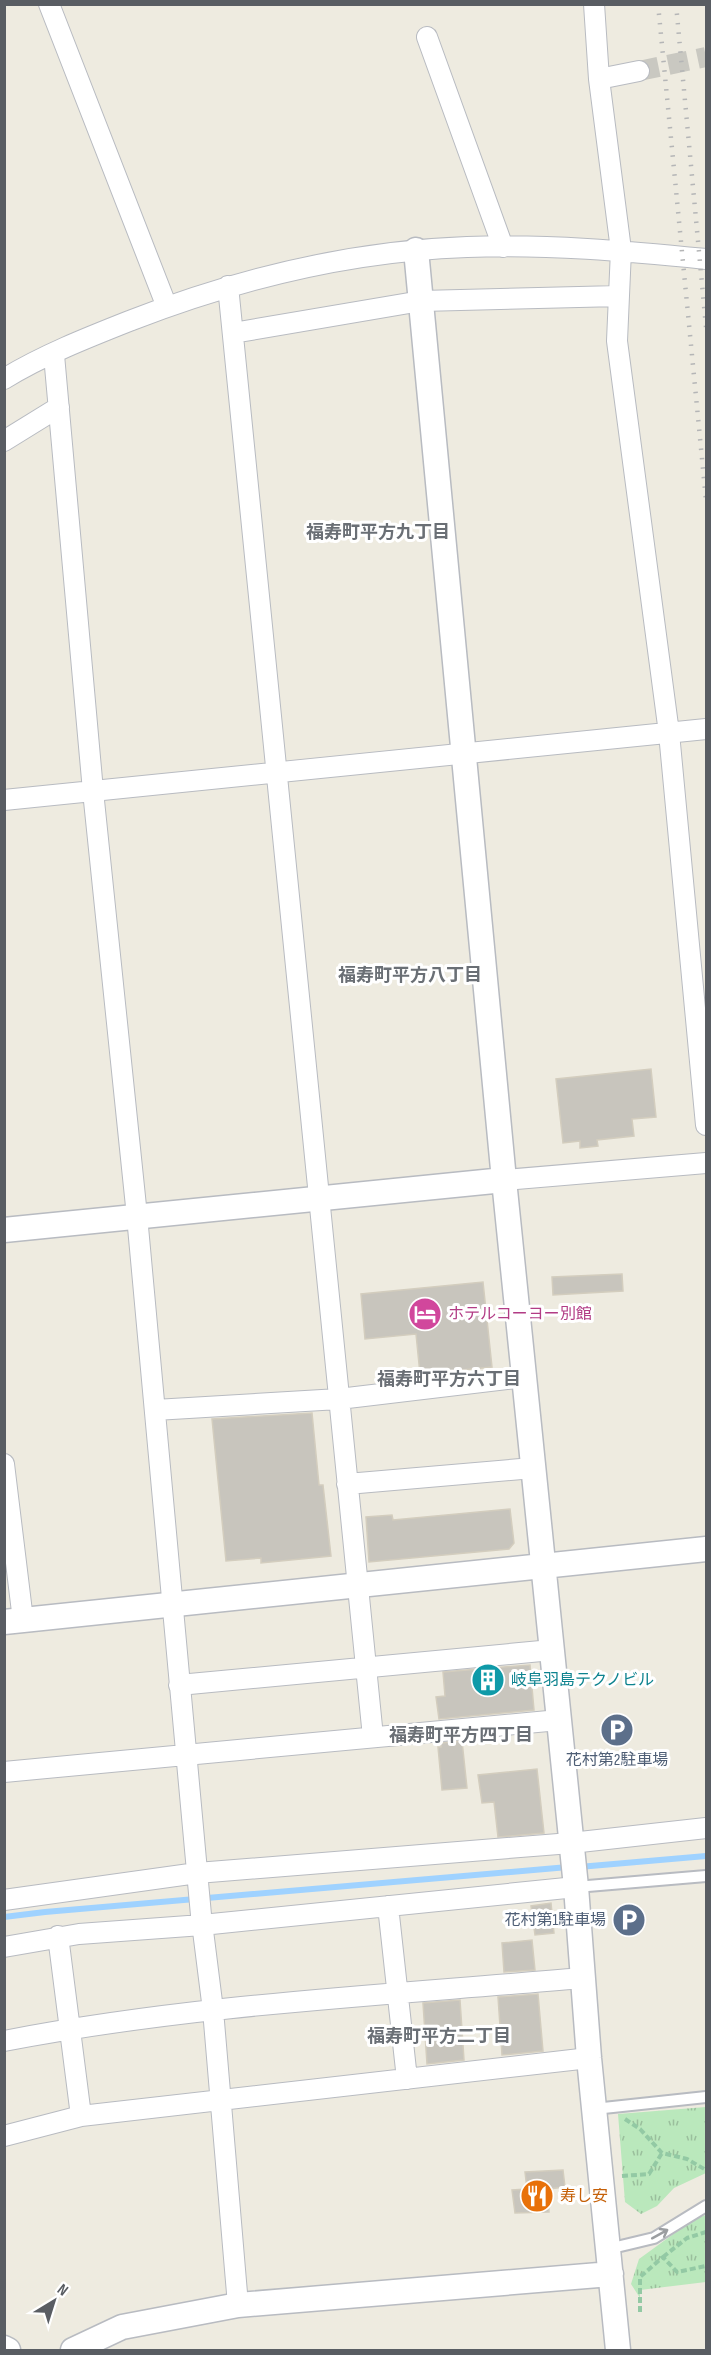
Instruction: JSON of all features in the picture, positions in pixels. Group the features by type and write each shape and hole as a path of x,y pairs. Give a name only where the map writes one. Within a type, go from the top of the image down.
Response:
{"street":[{"path":"48,4 167,307"},
{"path":"594,4 599,79 621,250 618,341 669,733 706,1125"},
{"path":"427,37 503,247"},
{"path":"599,79 639,71"},
{"path":"4,379 96,334 167,307 228,286 345,261 416,250 503,247 621,250 706,260"},
{"path":"416,250 504,1180 574,1867 589,2058 618,2350"},
{"path":"228,286 373,1737"},
{"path":"232,333 421,301 619,296"},
{"path":"54,355 93,791 137,1216 198,1880 213,2010 238,2305"},
{"path":"4,441 59,407"},
{"path":"4,800 706,729"},
{"path":"4,1230 504,1180 706,1163"},
{"path":"155,1410 339,1399 524,1377"},
{"path":"4,1464 14,1621 706,1549"},
{"path":"347,1484 533,1468"},
{"path":"179,1685 552,1650"},
{"path":"4,1772 559,1720"},
{"path":"4,1947 58,1936 202,1920 388,1906 574,1867 706,1828"},
{"path":"4,1900 198,1880 574,1867"},
{"path":"388,1906 407,2079"},
{"path":"58,1936 72,2028 81,2116"},
{"path":"4,2041 72,2028 213,2010 582,1978"},
{"path":"4,2136 81,2116 589,2058"},
{"path":"73,2350 122,2327 238,2305 611,2274"}],"lane":[{"path":"574,1867 706,1876"},
{"path":"594,2109 706,2097"},
{"path":"608,2249 654,2238 706,2206"}],"path":[{"path":"623,2118 640,2129 662,2153 687,2159 706,2170"},
{"path":"621,2176 649,2174 662,2153"},
{"path":"640,2312 640,2277 687,2238 706,2232"},
{"path":"663,2257 677,2272 706,2266"}],"green space":[{"path":"706,2107 706,2173 674,2188 657,2206 641,2214 625,2202 618,2114"},
{"path":"706,2215 706,2282 640,2290 640,2298 631,2284 639,2259 694,2219"}],"building":[{"path":"651,1069 656,1117 632,1119 634,1136 597,1140 598,1146 580,1148 580,1141 563,1143 556,1079"},
{"path":"622,1274 623,1291 553,1295 552,1277"},
{"name":"ホテルコーヨー別館","path":"483,1282 492,1367 420,1374 416,1334 365,1339 361,1294"},
{"path":"312,1413 319,1485 323,1485 331,1556 261,1563 261,1558 226,1561 212,1419"},
{"path":"510,1509 514,1543 509,1549 369,1562 366,1517 392,1515 393,1520"},
{"path":"530,1665 534,1710 439,1719 436,1697 445,1696 443,1672"},
{"path":"462,1741 467,1788 442,1790 438,1747 441,1747 441,1743"},
{"path":"537,1769 544,1833 498,1837 494,1802 482,1803 478,1775"},
{"path":"551,1903 554,1933 535,1935 531,1906"},
{"path":"532,1940 535,1970 504,1972 502,1943"},
{"path":"538,1994 543,2051 502,2055 498,1997"},
{"path":"460,2000 464,2060 427,2064 423,2003"},
{"path":"563,2170 565,2187 548,2189 549,2212 515,2213 512,2190 527,2189 525,2172"}],"waterway":[{"path":"579,1867 706,1856"},
{"path":"4,1917 568,1867"}],"tunnel":[{"path":"639,71 706,57"}],"railway":[{"path":"658,4 706,500"},
{"path":"676,4 706,327"}],"place":[{"name":"ホテルコーヨー別館","path":"425,1314"},
{"name":"岐阜羽島テクノビル","path":"488,1680"},
{"name":"花村第2駐車場","path":"617,1730"},
{"name":"花村第1駐車場","path":"629,1920"},
{"name":"寿し安","path":"537,2196"}],"district":[{"name":"福寿町平方九丁目","path":"378,532"},
{"name":"福寿町平方八丁目","path":"410,975"},
{"name":"福寿町平方六丁目","path":"449,1379"},
{"name":"福寿町平方四丁目","path":"461,1735"},
{"name":"福寿町平方二丁目","path":"439,2036"}]}
